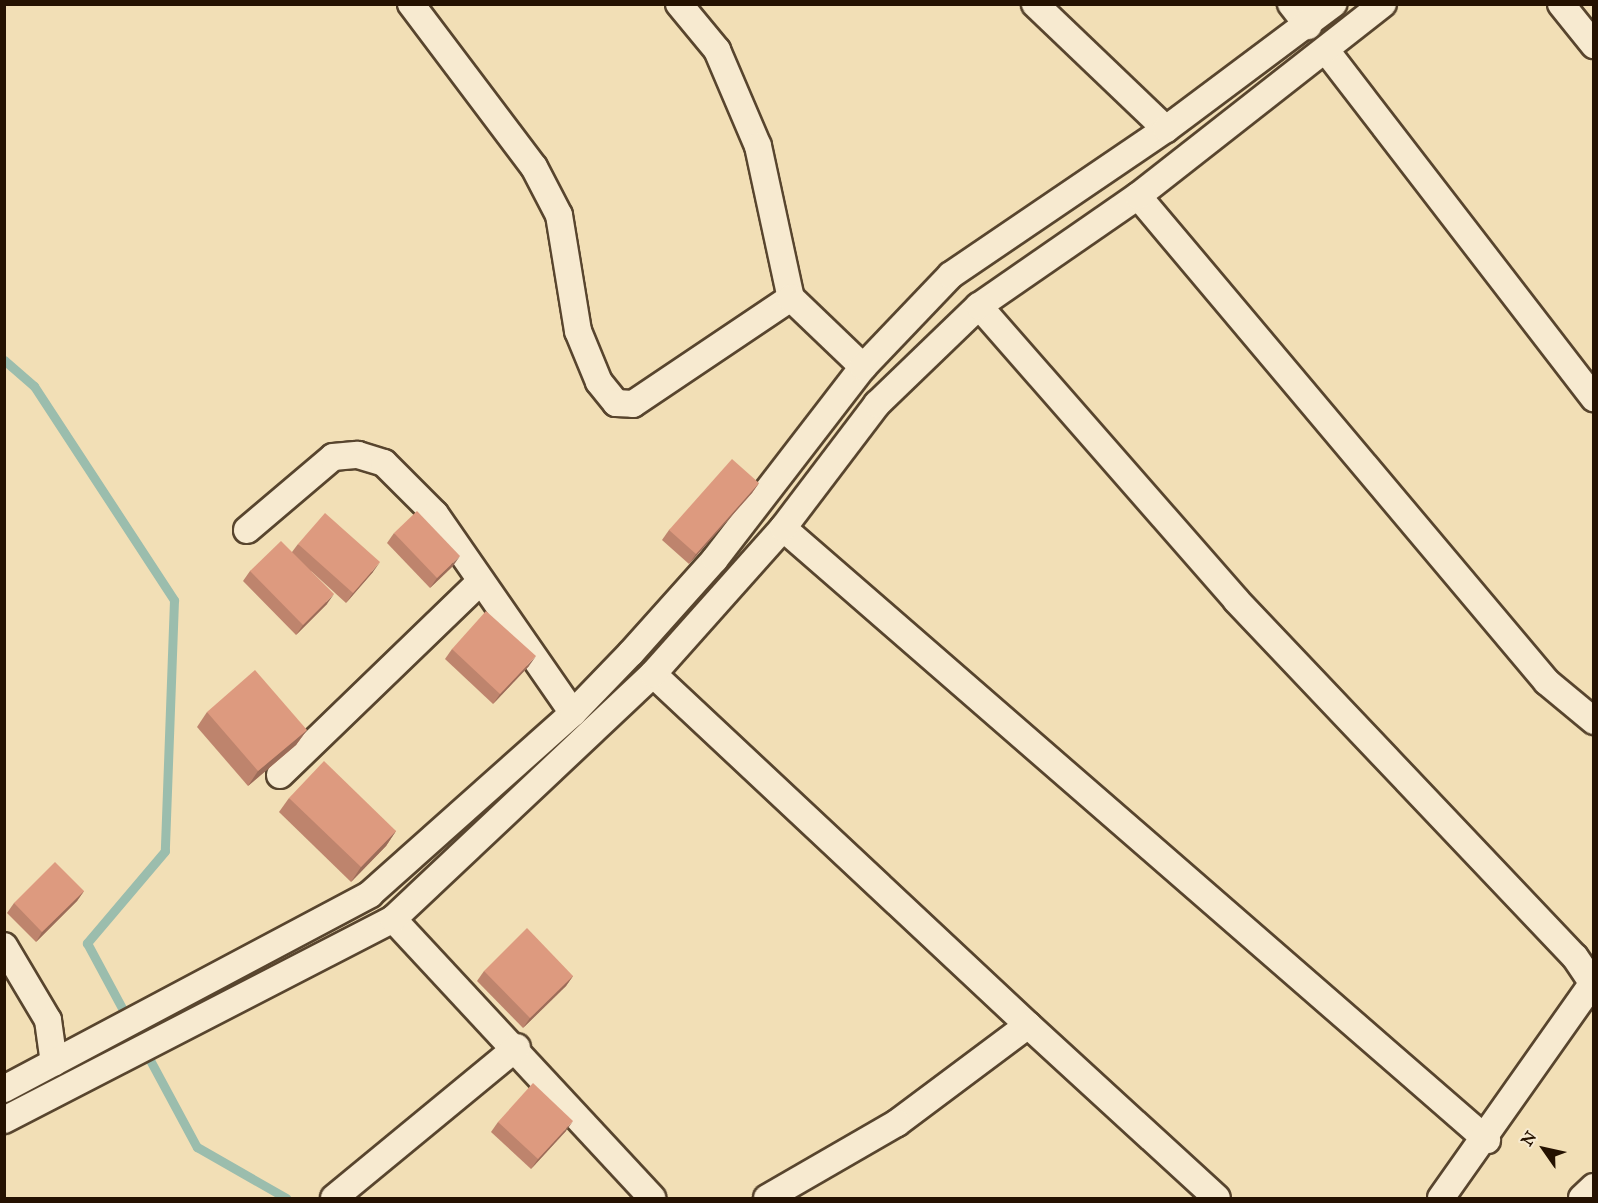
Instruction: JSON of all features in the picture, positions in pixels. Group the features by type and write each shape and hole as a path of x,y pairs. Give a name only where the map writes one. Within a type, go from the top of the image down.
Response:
{"street":[{"path":"411,4 534,167 559,215 578,331 599,382 616,403 633,404 791,298"},
{"path":"679,4 717,50 758,146 791,298 863,367"},
{"path":"1035,4 1166,129"},
{"path":"1291,4 1308,27"},
{"path":"4,1089 63,1057 147,1017 370,894 573,713 715,559 863,367 951,275 1166,129 1308,27 1333,4"},
{"path":"4,1120 393,919 653,674 783,528 877,404 979,306 1138,196 1328,53 1383,4"},
{"path":"1561,4 1593,45"},
{"path":"1328,53 1593,399"},
{"path":"1138,196 1547,681 1593,721"},
{"path":"979,306 1236,600 1575,957 1593,982 1487,1140 1441,1198"},
{"path":"247,530 333,457 358,455 384,463 435,514 573,713"},
{"path":"783,528 1487,1140"},
{"path":"280,775 480,582"},
{"path":"653,674 1028,1025 1217,1198"},
{"path":"393,919 517,1047 652,1198"},
{"path":"4,946 48,1020 63,1057"},
{"path":"767,1198 897,1123 1028,1025"},
{"path":"333,1198 517,1047"},
{"path":"1582,1198 1593,1187"}],"building":[{"path":"732,459 759,483 696,554 669,530"},
{"path":"417,511 460,556 437,578 394,533"},
{"path":"325,513 380,562 353,593 298,544"},
{"path":"281,541 334,594 303,625 250,571"},
{"path":"486,611 536,656 500,694 452,649"},
{"path":"255,670 307,730 258,771 207,712"},
{"path":"324,761 396,831 361,867 289,798"},
{"path":"55,862 84,891 42,932 14,903"},
{"path":"527,928 573,976 530,1018 484,971"},
{"path":"533,1083 573,1121 538,1159 498,1122"}],"waterway":[{"path":"4,360 34,386 174,600 165,851 87,943 197,1147 286,1198"}]}
